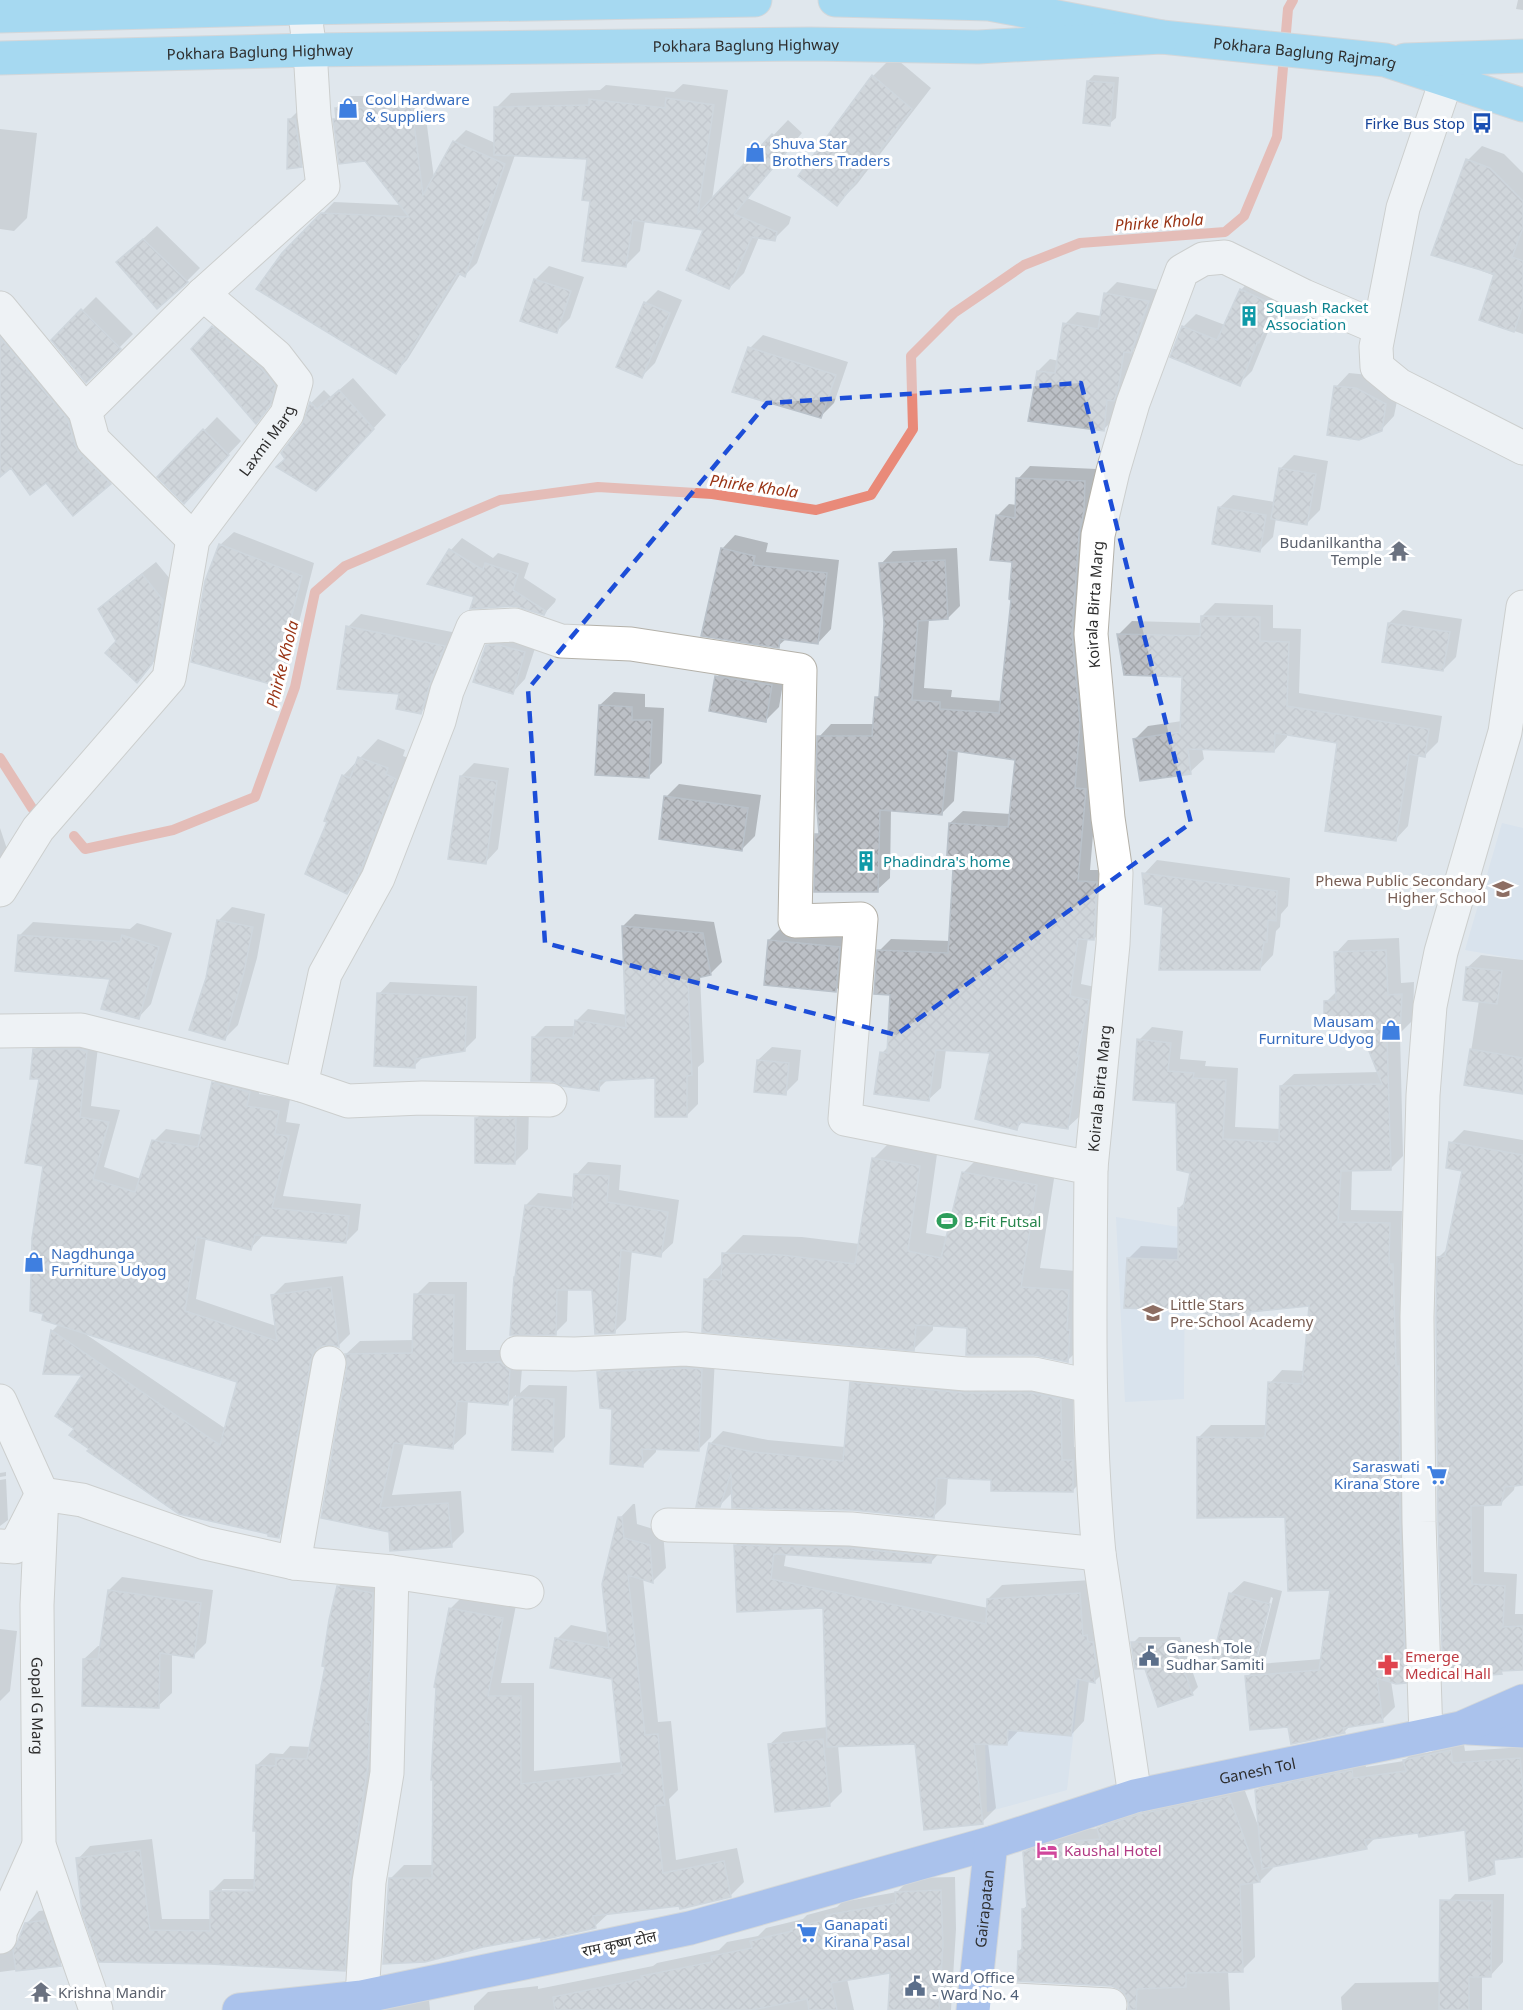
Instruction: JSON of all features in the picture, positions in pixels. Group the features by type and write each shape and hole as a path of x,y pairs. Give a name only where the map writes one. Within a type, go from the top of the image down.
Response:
{"highway":[{"path":"0,16 754,0"},
{"path":"835,0 989,4 1162,37"},
{"name":"Pokhara Baglung Highway","path":"0,58 310,50 810,44 978,47 1162,37"},
{"name":"Pokhara Baglung Rajmarg","path":"1162,37 1385,60 1446,81"},
{"path":"1385,60 1523,56"},
{"path":"1446,81 1522,107"}],"main road":[{"name":"Ganesh Tol","path":"991,1843 1135,1796 1461,1728 1523,1701"},
{"path":"1461,1728 1523,1731"},
{"name":"राम कृष्ण टोल","path":"239,2010 362,1997 690,1928 991,1843"},
{"name":"Gairapatan","path":"974,2004 991,1843"}],"street":[{"path":"85,411 203,294 323,186 304,8"},
{"path":"1446,81 1403,208 1379,328 1376,347 1377,367 1399,385 1523,448"},
{"name":"Koirala Birta Marg","path":"1135,1796 1099,1554 1095,1515 1090,1386 1090,1168 1113,944 1116,873 1108,819 1091,634 1098,535 1113,471 1133,403 1182,271 1203,259 1225,257 1304,296 1379,328"},
{"name":"Laxmi Marg","path":"0,890 38,829 169,678 193,539 287,414 296,382 276,356 203,294"},
{"path":"0,308 85,411 93,440 193,539"},
{"path":"1426,1736 1419,1522 1417,1317 1430,1005 1441,952 1514,733 1523,607"},
{"path":"301,1085 324,974 378,878 473,627 515,625 561,641 631,644 800,670 795,921 861,919 845,1119 1090,1168"},
{"path":"0,1031 81,1030 301,1085 348,1101 422,1098 550,1100"},
{"path":"517,1353 575,1354 685,1349 966,1374 1034,1374 1090,1386"},
{"path":"294,1563 329,1363"},
{"name":"Gopal G Marg","path":"0,1401 42,1494 37,1605 39,1845 96,2010"},
{"path":"0,1546 15,1547 42,1494 82,1500 205,1543 294,1563 392,1572 527,1592"},
{"path":"668,1525 851,1529 1099,1554"},
{"path":"362,1997 369,1882 387,1773 392,1572"},
{"path":"0,1937 0,1932 39,1845"},
{"path":"974,2004 1110,2005"}],"highlighted area":[{"path":"1081,383 1191,823 896,1035 545,943 528,689 767,403"}],"shaded area":[{"name":"Phewa Public Secondary Higher School","path":"1502,823 1523,828 1523,960 1465,950"},
{"name":"Little Stars Pre-School Academy","path":"1116,1217 1185,1228 1184,1399 1125,1402"},
{"path":"983,1665 1080,1677 1067,1790 987,1812"}],"building":[{"path":"872,75 912,109 837,206 798,176"},
{"path":"1087,81 1114,83 1110,126 1083,123"},
{"path":"666,98 714,105 698,213 772,134 789,149 734,214 777,232 775,241 752,237 729,289 686,270 703,230 633,220 626,267 582,261 590,201 582,200 587,159 494,155 494,107 589,105 589,99 665,108"},
{"path":"412,107 423,195 453,141 505,164 465,277 458,273 396,374 256,289 282,253 321,213 409,217 365,161 339,164 333,119 336,119 335,108"},
{"path":"288,119 295,119 302,167 287,169"},
{"path":"1466,159 1490,168 1523,201 1523,228 1512,257 1523,261 1523,305 1514,332 1479,320 1494,274 1431,255"},
{"path":"143,239 188,282 157,309 116,262"},
{"path":"534,279 571,291 557,333 520,321"},
{"path":"1240,289 1276,306 1257,343 1240,386 1170,357 1182,326 1217,340"},
{"path":"1104,293 1149,301 1131,353 1124,352 1114,401 1107,400 1104,431 1028,421 1037,371 1055,373 1063,323 1098,329"},
{"path":"644,302 670,313 642,378 616,367"},
{"path":"81,309 121,349 86,383 51,340"},
{"path":"212,326 262,369 275,386 270,406 256,424 191,349"},
{"path":"0,337 68,420 79,453 111,484 73,516 46,483 30,495 11,468 0,477"},
{"path":"748,347 836,375 821,418 732,392"},
{"path":"1334,386 1356,388 1386,404 1382,431 1359,440 1327,435"},
{"path":"339,390 374,429 316,491 276,467 285,459 281,453 302,425 310,402 317,409"},
{"path":"203,429 229,455 184,504 157,477"},
{"path":"1279,468 1316,474 1307,525 1271,519"},
{"path":"1016,478 1085,481 1072,633 1080,723 1075,788 1086,789 1078,881 1097,882 1094,940 1078,939 1070,996 1089,1000 1077,1056 1079,1056 1068,1129 1019,1122 1017,1130 975,1119 990,1053 936,1050 929,1101 874,1094 880,1052 887,1053 890,995 874,994 877,950 948,953 953,869 946,869 949,823 1008,827 1015,760 948,750 942,815 880,810 878,892 814,892 815,834 819,834 816,799 817,736 872,736 875,697 879,697 884,623 879,563 945,560 948,619 918,621 912,700 940,702 940,709 999,713 1011,600 1009,599 1012,562 990,560 996,515 1015,518"},
{"path":"1218,507 1266,515 1260,552 1212,544"},
{"path":"219,544 302,576 274,685 191,662 205,581"},
{"path":"721,548 755,556 753,565 827,573 818,644 780,639 779,648 701,636"},
{"path":"449,549 483,570 485,563 518,574 513,590 546,611 544,615 515,606 470,609 474,597 427,584"},
{"path":"142,574 163,600 152,664 137,683 105,653 116,641 98,609"},
{"path":"1201,616 1260,617 1260,641 1289,642 1287,706 1429,729 1425,757 1409,754 1396,841 1325,831 1337,743 1275,733 1274,752 1188,749 1191,774 1140,781 1133,739 1180,732 1182,677 1124,675 1117,634 1200,636"},
{"path":"1388,623 1450,632 1443,671 1382,662"},
{"path":"346,626 445,646 421,714 396,709 399,694 337,689"},
{"path":"486,645 499,645 525,652 513,694 473,682"},
{"path":"715,676 772,685 766,722 709,711"},
{"path":"599,705 632,707 632,720 652,720 649,778 595,775"},
{"path":"358,757 388,768 386,774 396,779 361,870 347,894 305,874 327,822 324,821 342,775 350,778"},
{"path":"460,776 497,781 486,864 448,859"},
{"path":"664,796 748,808 742,851 659,839"},
{"path":"1142,873 1277,891 1276,921 1268,920 1267,942 1264,942 1260,970 1159,970 1163,907 1145,904"},
{"path":"217,920 253,927 244,972 225,1040 189,1030 206,978"},
{"path":"622,926 703,933 711,975 688,980 692,1075 687,1076 687,1117 655,1117 655,1078 600,1081 599,1091 562,1086 550,1081 531,1081 532,1037 573,1038 575,1020 626,1028"},
{"path":"18,935 120,942 122,935 159,947 139,1019 101,1009 110,979 15,971"},
{"path":"768,940 840,947 836,992 764,985"},
{"path":"1386,950 1388,995 1402,994 1400,1034 1387,1037 1391,1170 1341,1171 1338,1222 1390,1223 1389,1264 1393,1264 1396,1366 1399,1366 1400,1522 1406,1683 1396,1684 1377,1678 1383,1722 1343,1728 1345,1733 1291,1744 1288,1727 1250,1730 1245,1676 1319,1670 1330,1590 1288,1591 1285,1517 1197,1518 1197,1437 1265,1438 1268,1382 1302,1384 1309,1306 1250,1312 1250,1315 1204,1317 1204,1311 1124,1308 1127,1258 1178,1260 1178,1208 1183,1209 1190,1173 1177,1170 1176,1103 1133,1100 1137,1039 1171,1043 1168,1071 1194,1073 1193,1078 1226,1080 1223,1139 1279,1142 1280,1086 1382,1084 1359,1026 1324,1028 1324,1001 1336,1000 1334,952"},
{"path":"1466,967 1502,971 1497,1004 1463,1000"},
{"path":"377,993 467,997 465,1051 415,1059 415,1068 374,1066"},
{"path":"33,1049 87,1051 80,1117 109,1122 93,1179 135,1192 152,1140 198,1147 212,1082 250,1092 247,1106 279,1111 275,1134 289,1136 272,1208 349,1216 346,1243 255,1235 251,1250 197,1237 185,1311 277,1341 271,1295 331,1287 339,1347 322,1346 314,1351 311,1360 279,1538 179,1514 87,1451 89,1449 69,1435 74,1429 55,1416 82,1375 43,1374 51,1330 220,1445 237,1382 42,1320 43,1314 30,1311 32,1238 43,1166 25,1163 39,1079 30,1079"},
{"path":"1470,1049 1523,1058 1523,1094 1464,1085"},
{"path":"757,1060 789,1063 786,1095 754,1092"},
{"path":"475,1118 516,1118 515,1164 475,1163"},
{"path":"1449,1142 1523,1155 1523,1485 1505,1487 1501,1505 1471,1506 1472,1584 1505,1586 1503,1627 1523,1626 1523,1670 1443,1679 1438,1522 1437,1257 1445,1256 1462,1171 1446,1168"},
{"path":"872,1158 920,1166 908,1251 941,1258 962,1172 1037,1185 1021,1287 1069,1290 1068,1362 1034,1355 966,1355 967,1328 916,1325 914,1351 702,1332 704,1279 721,1280 722,1253 782,1255 855,1264"},
{"path":"574,1174 609,1176 607,1202 668,1212 661,1257 621,1250 615,1333 595,1334 592,1290 557,1290 556,1335 510,1335 514,1277 525,1205 572,1210"},
{"path":"414,1294 454,1295 453,1363 501,1362 510,1370 508,1405 457,1401 453,1449 394,1443 380,1508 448,1503 452,1547 390,1551 389,1532 321,1518 347,1366 345,1354 412,1353"},
{"path":"702,1369 699,1451 642,1449 643,1467 610,1464 612,1409 600,1408 597,1372"},
{"path":"850,1382 964,1393 1032,1393 1061,1399 1062,1460 1073,1460 1073,1492 991,1491 991,1480 937,1478 934,1518 852,1510 732,1508 731,1473 720,1507 696,1507 709,1443 754,1452 843,1461"},
{"path":"514,1397 554,1399 553,1452 512,1450"},
{"path":"618,1517 622,1517 624,1538 650,1545 653,1583 628,1575 645,1735 658,1734 665,1805 655,1806 663,1873 724,1861 731,1897 680,1909 679,1906 593,1916 596,1928 541,1940 541,1937 483,1947 425,1962 383,1964 389,1878 432,1878 433,1780 431,1780 436,1688 434,1687 449,1608 503,1618 488,1696 521,1696 521,1784 622,1773 612,1679 550,1668 555,1638 609,1648 602,1584"},
{"path":"734,1545 850,1548 932,1556 931,1563 774,1554 771,1579 986,1624 987,1599 1080,1593 1083,1636 1087,1635 1088,1642 1093,1642 1097,1669 1093,1669 1095,1683 1077,1679 1071,1736 1008,1730 1007,1745 974,1744 983,1824 924,1830 915,1744 827,1747 823,1608 737,1612"},
{"path":"337,1586 373,1593 371,1668 368,1681 371,1682 366,1722 370,1722 368,1765 350,1881 345,1971 210,1964 99,1962 82,1913 76,1858 140,1850 150,1930 210,1931 210,1891 254,1891 256,1831 253,1831 256,1765 276,1766 276,1758 307,1759 325,1667 322,1666 329,1620"},
{"path":"108,1590 201,1603 194,1658 160,1653 159,1708 82,1706 83,1659 98,1659"},
{"path":"1229,1593 1270,1604 1253,1671 1212,1661"},
{"path":"1131,1642 1174,1642 1193,1695 1158,1707 1145,1669 1135,1669"},
{"path":"823,1739 830,1806 775,1812 768,1744"},
{"path":"1451,1750 1453,1763 1520,1758 1523,1789 1523,1857 1494,1860 1495,1874 1469,1881 1465,1830 1419,1837 1418,1833 1365,1840 1367,1849 1262,1869 1255,1790 1352,1770 1353,1778 1406,1771 1403,1760"},
{"path":"1229,1796 1260,1882 1240,1885 1243,1972 1186,1973 1186,1987 1137,1989 1136,2010 1128,2010 1126,1996 1121,1990 1112,1986 1017,1981 1018,1951 1022,1951 1022,1909 1027,1909 1023,1852 1050,1843 1100,1839 1097,1828 1140,1814"},
{"path":"941,1890 943,1944 939,2010 888,2010 890,1973 831,1983 837,2010 809,2010 807,1999 752,2010 555,2010 553,1997 712,1962 711,1956 752,1948 750,1941 792,1931 791,1929 827,1919 826,1915 896,1903 895,1892"},
{"path":"1440,1900 1492,1901 1491,1977 1469,1977 1469,2010 1439,2010"},
{"path":"45,1920 61,1966 16,1971 13,1950 25,1923"}],"waterway":[{"name":"Phirke Khola","path":"74,836 85,849 173,830 255,797 295,687 315,592 345,566 500,500 598,487 712,494 816,510 871,495 913,429 911,356 954,313 1024,265 1080,243 1225,232 1244,216 1277,137 1288,9 1293,0"},
{"name":"Phirke Khola","path":"0,758 32,808"}],"place":[{"name":"Cool Hardware & Suppliers","path":"348,108"},
{"name":"Firke Bus Stop","path":"1482,123"},
{"name":"Shuva Star Brothers Traders","path":"755,152"},
{"name":"Squash Racket Association","path":"1249,316"},
{"name":"Budanilkantha Temple","path":"1399,551"},
{"name":"Phadindra's home","path":"866,861"},
{"name":"Phewa Public Secondary Higher School","path":"1503,889"},
{"name":"Mausam Furniture Udyog","path":"1391,1030"},
{"name":"B-Fit Futsal","path":"947,1221"},
{"name":"Nagdhunga Furniture Udyog","path":"34,1262"},
{"name":"Little Stars Pre-School Academy","path":"1153,1313"},
{"name":"Saraswati Kirana Store","path":"1437,1475"},
{"name":"Ganesh Tole Sudhar Samiti","path":"1149,1656"},
{"name":"Emerge Medical Hall","path":"1388,1665"},
{"name":"Kaushal Hotel","path":"1047,1850"},
{"name":"Ganapati Kirana Pasal","path":"807,1933"},
{"name":"Ward Office - Ward No. 4","path":"915,1986"},
{"name":"Krishna Mandir","path":"41,1992"}]}
